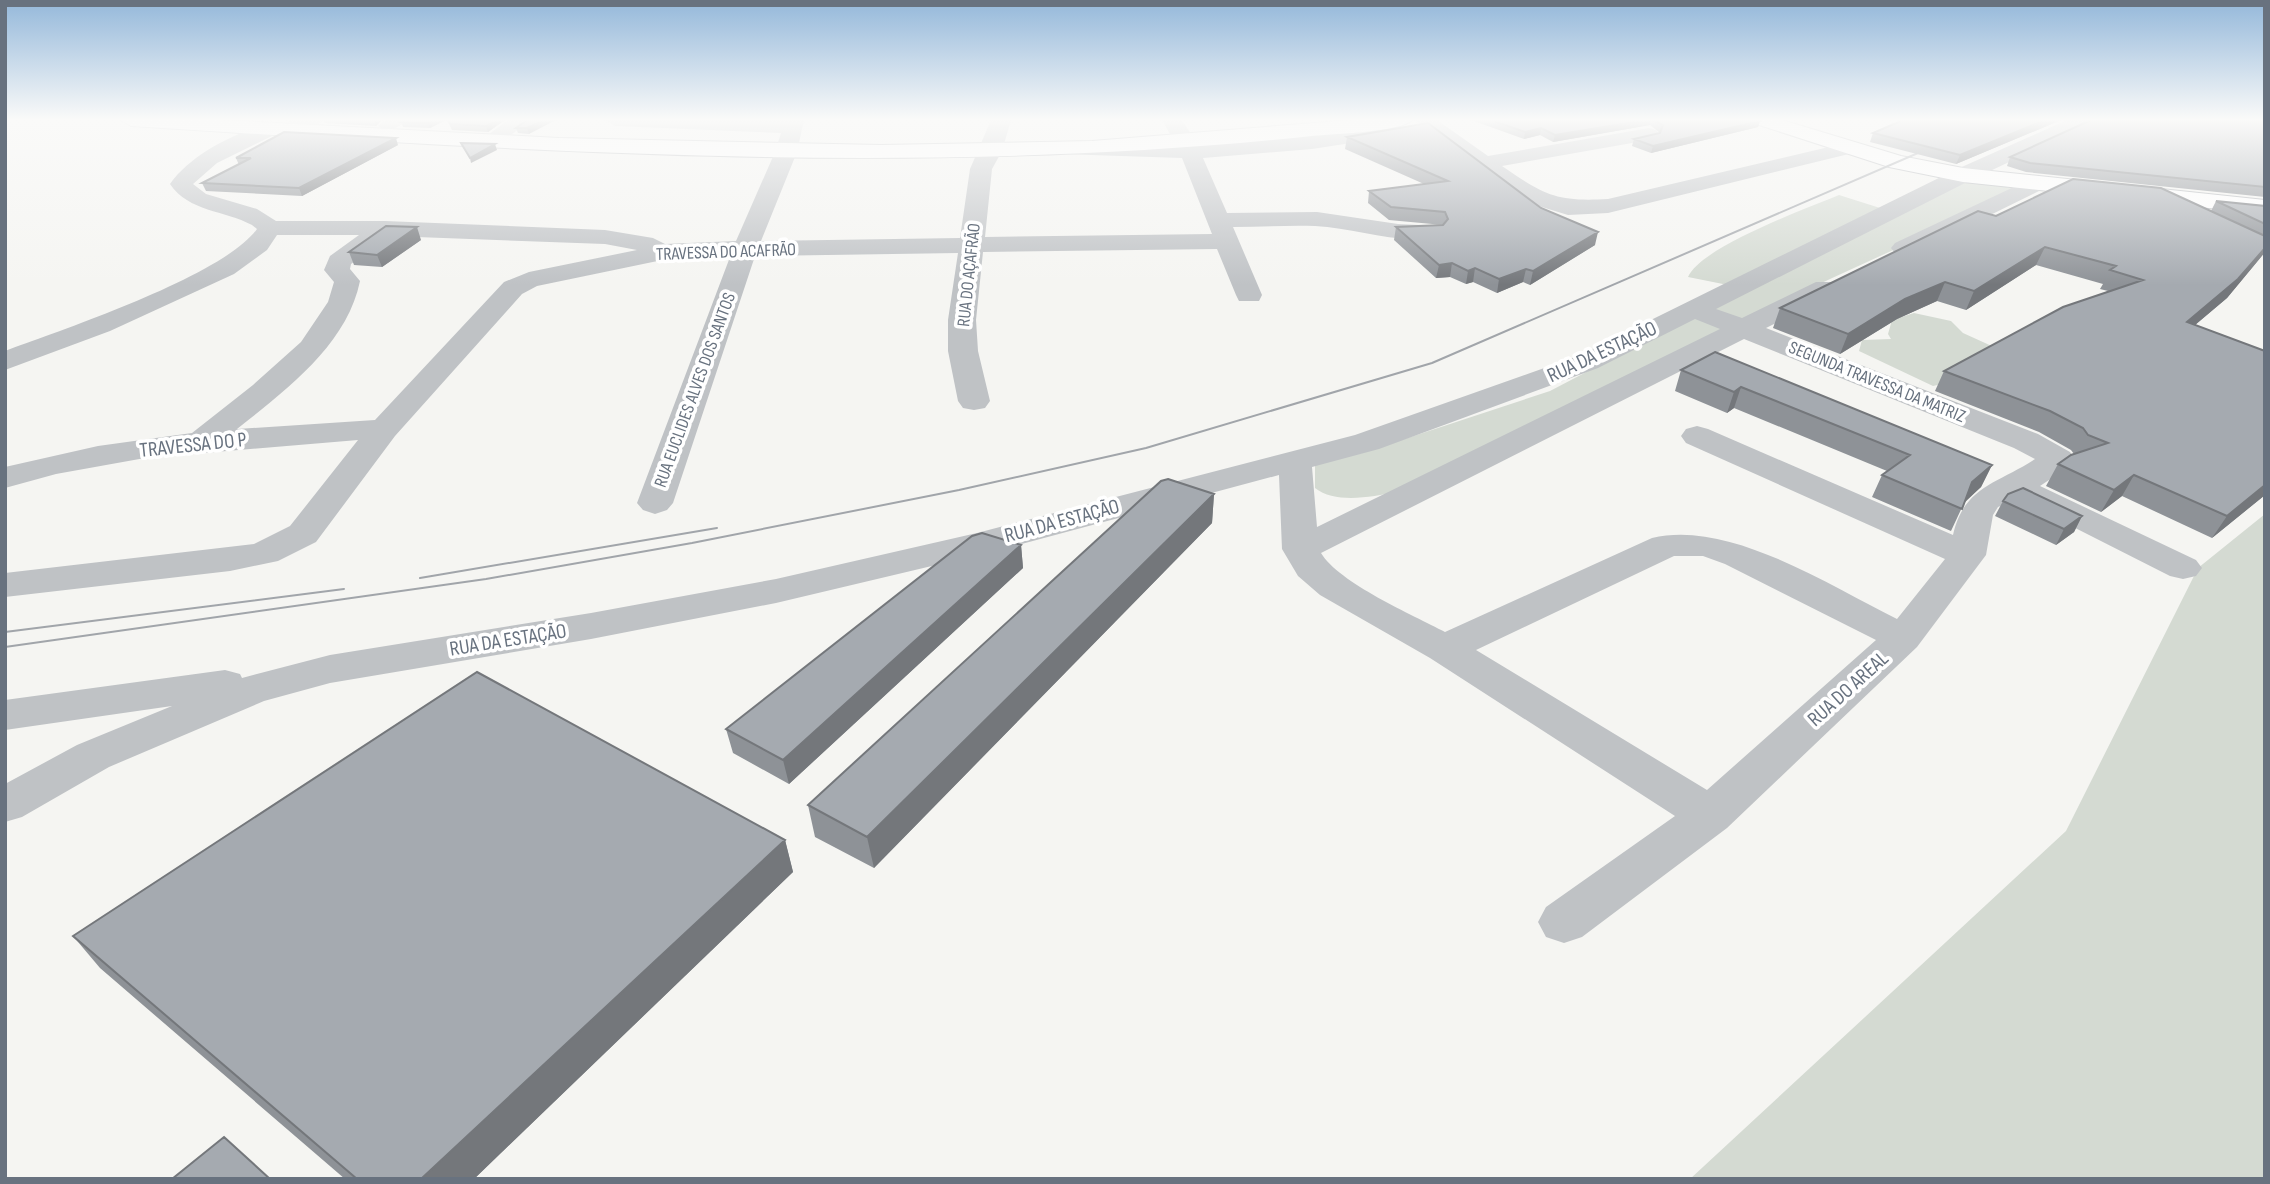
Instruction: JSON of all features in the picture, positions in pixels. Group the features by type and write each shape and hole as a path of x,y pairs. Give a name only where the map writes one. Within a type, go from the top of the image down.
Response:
{"main road":[{"path":"1965,175 2162,198 2265,206"}],"street":[{"path":"187,175 181,184 185,191 198,199 260,216 270,228"},
{"name":"RUA EUCLIDES ALVES DOS SANTOS","path":"655,503 774,175"},
{"name":"RUA DO AÇAFRÃO","path":"974,401 963,351 962,320 980,175"},
{"path":"1199,175 1249,295"},
{"path":"1500,175 1530,196 1558,205 1584,208 1608,206 1736,175"},
{"name":"RUA DA ESTAÇÃO","path":"5,805 93,756 250,690 330,669 591,626 776,591 982,543 1367,442 1470,407 1588,362 1963,175"},
{"path":"1300,549 2035,184"},
{"path":"2162,198 2223,228"},
{"path":"1889,213 1940,230"},
{"name":"TRAVESSA DO ACAFRÃO","path":"5,585 230,560 275,549 303,534 384,429 513,288 552,274 672,250 970,247 1221,230 1317,219 1398,231 1432,231"},
{"path":"270,228 385,228 605,237 672,250"},
{"path":"5,361 100,325 225,269 258,245 270,228"},
{"path":"199,443 292,366 340,312 347,281 337,270 337,265 354,248 385,228"},
{"name":"SEGUNDA TRAVESSA DA MATRIZ","path":"1693,309 2045,449 2058,459"},
{"path":"1648,332 1731,367"},
{"name":"TRAVESSA DO P","path":"5,478 79,459 199,443 384,429"},
{"path":"1698,436 1967,555"},
{"name":"RUA DO AREAL","path":"1582,910 1710,815 1903,638 1967,555 1975,514 1986,500 2016,487 2058,459"},
{"path":"1295,462 1300,549 1311,568 1334,587 1444,649 1710,815"},
{"path":"1979,471 2183,568"},
{"path":"1444,649 1665,546 1685,543 1716,547 1738,556 1903,638"},
{"path":"5,715 330,669"}],"shaded area":[{"path":"1968,181 2031,191 1790,298 1396,492 1343,498 1315,488 1315,464 1362,453 1550,391 1703,311"},
{"path":"1839,195 1880,208 1728,285 1688,277 1697,265 1712,253 1780,219"},
{"path":"1914,313 1951,321 1963,333 2027,362 1976,374 1947,368 1968,378 1933,386 1859,351 1862,340 1891,339 1888,334 1892,320"},
{"path":"2265,514 2265,1179 1690,1179 2066,831 2198,568"}],"building":[{"path":"217,175 324,175 299,188 202,183"},
{"path":"1435,175 1497,175 1541,208 1598,232 1533,271 1526,269 1499,279 1475,268 1468,271 1452,263 1439,265 1396,227 1443,225 1448,219 1445,212 1391,207 1369,191 1448,181"},
{"path":"2150,175 2265,175 2265,187"},
{"path":"2073,179 2161,188 2265,236 2265,248 2238,279 2187,322 2265,351 2265,485 2227,516 2134,475 2114,490 2058,464 2071,455 2108,443 2088,435 2083,428 2050,411 1944,371 2063,307 2143,280 2110,270 2116,266 2045,247 1974,291 1945,282 1905,299 1848,334 1780,308 1978,211 1996,216"},
{"path":"2216,201 2265,206 2265,224"},
{"path":"386,226 417,227 377,255 349,252"},
{"path":"1715,352 1992,465 1972,482 1962,509 1882,475 1910,455 1741,387 1734,392 1681,370"},
{"path":"1168,479 1214,494 867,837 808,805 1161,481"},
{"path":"2023,488 2082,516 2064,529 2003,501 2008,494"},
{"path":"982,533 1021,545 783,760 726,729 972,536"},
{"path":"477,672 785,840 421,1179 357,1179 73,936"},
{"path":"224,1137 270,1179 172,1179"}],"tram line":[{"path":"5,647 486,579 692,543 959,490 1146,448 1432,363 1867,175"},
{"path":"420,578 717,528"},
{"path":"5,632 344,589"}]}
